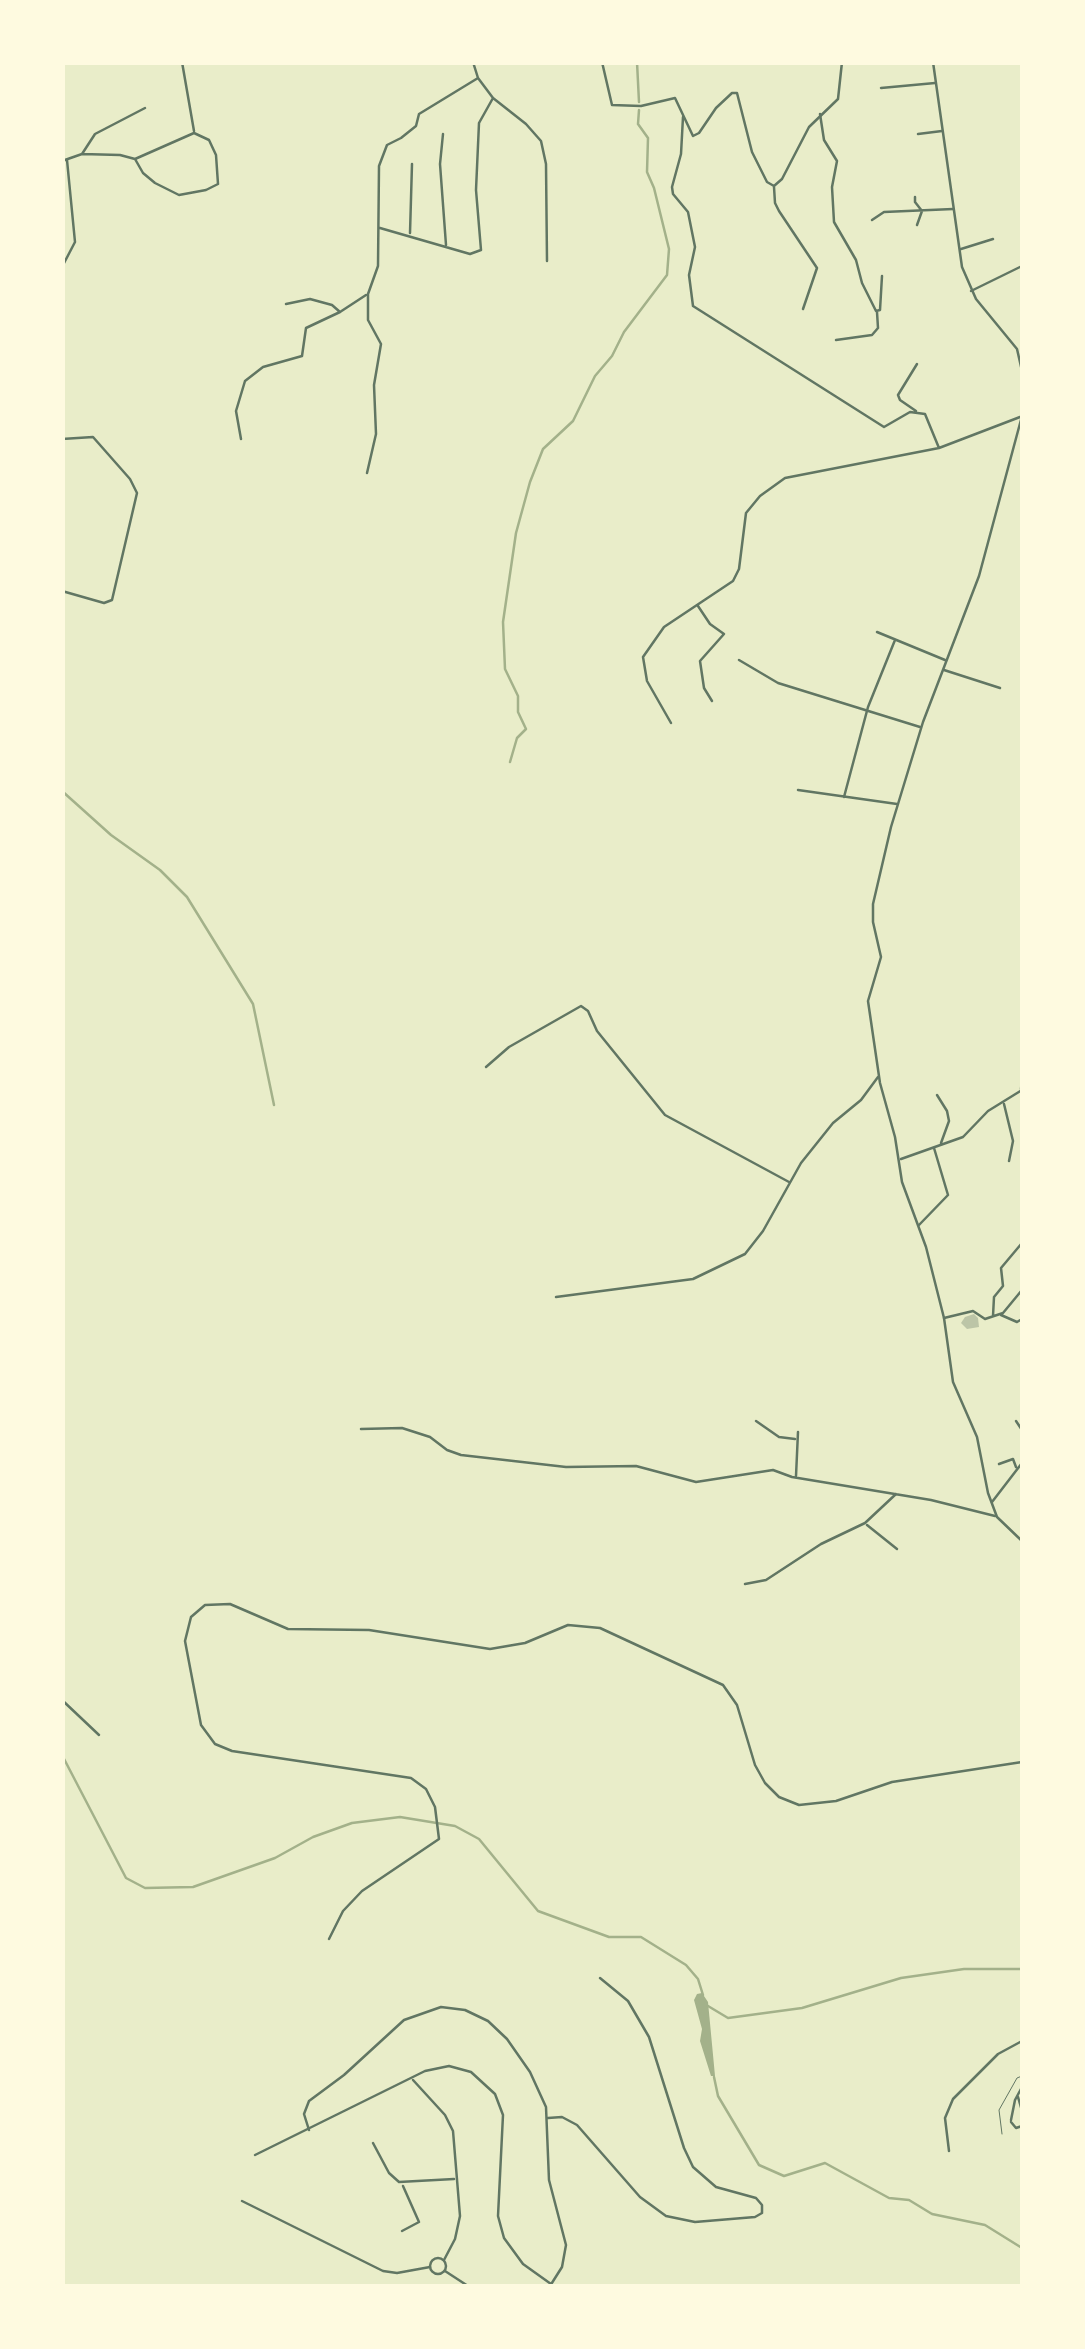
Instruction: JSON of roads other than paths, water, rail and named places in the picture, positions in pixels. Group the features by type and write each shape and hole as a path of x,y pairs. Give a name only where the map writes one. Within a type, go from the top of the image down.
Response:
{"street":[{"path":"182,62 194,132"},
{"path":"473,62 478,78 494,98 541,140 546,164 547,261"},
{"path":"602,62 612,105 641,106 676,98 690,133 696,135 716,108 737,93 752,152 766,182 774,186"},
{"path":"803,309 817,268 775,203 774,186 787,170 803,135 838,99 842,62"},
{"path":"933,62 960,250 971,291 1017,349 1022,371"},
{"path":"367,473 376,434 374,385 380,344 368,320 368,294 378,266 378,166 386,145 416,126 420,114 478,78"},
{"path":"881,88 936,83"},
{"path":"379,228 470,254 481,250 476,190 480,123 494,98"},
{"path":"82,154 95,134 144,108"},
{"path":"820,114 824,140 837,161 832,187 834,222 856,260 862,283 880,318 872,336 836,340"},
{"path":"683,116 682,154 672,187 688,212 695,247 689,275 692,306 884,427 917,412"},
{"path":"918,134 944,131"},
{"path":"135,159 144,174 168,190 184,196 206,190 218,184 218,163 208,140 194,132"},
{"path":"62,267 75,242 65,160 82,154 135,159 194,132"},
{"path":"443,134 440,164 446,246"},
{"path":"410,235 412,164"},
{"path":"915,197 922,211"},
{"path":"872,220 884,212 954,210"},
{"path":"917,225 922,211"},
{"path":"960,250 993,239"},
{"path":"971,291 1022,266"},
{"path":"876,311 880,310 882,276"},
{"path":"241,439 236,411 245,380 262,367 302,356 306,328 368,294"},
{"path":"286,304 310,299 332,305 340,312"},
{"path":"917,364 898,394 906,405 925,414 938,448"},
{"path":"671,723 647,681 643,657 664,627 733,581 746,513 760,496 785,478 938,448 1022,416"},
{"path":"1022,416 979,576 921,728 898,804 872,913 881,957 868,1010 902,1182 944,1318 952,1382 977,1436 997,1516 1022,1541"},
{"path":"62,439 94,437 137,493 112,600 104,604 62,591"},
{"path":"698,606 710,624 724,634 700,661 704,688 712,701"},
{"path":"876,632 946,660"},
{"path":"844,797 867,710 895,640"},
{"path":"739,660 778,683 921,728"},
{"path":"942,670 1000,688"},
{"path":"798,790 898,804"},
{"path":"486,1067 509,1047 581,1006 666,1115 790,1182"},
{"path":"556,1297 693,1279 744,1254 832,1123 861,1100 879,1076"},
{"path":"899,1160 963,1136 972,1124 1022,1090 1022,1078"},
{"path":"937,1095 949,1121 940,1144"},
{"path":"1003,1101 1013,1141 1010,1162"},
{"path":"918,1225 948,1196 933,1146"},
{"path":"992,1316 994,1297 1002,1286 1002,1268 1022,1243"},
{"path":"944,1318 972,1311 986,1319 999,1314 1022,1290"},
{"path":"999,1314 1017,1322 1022,1319"},
{"path":"756,1420 779,1437 796,1439"},
{"path":"1016,1421 1022,1430"},
{"path":"361,1429 402,1428 430,1437 461,1455 566,1468 636,1466 696,1482 772,1470 796,1478 997,1516"},
{"path":"796,1478 798,1432"},
{"path":"999,1464 1013,1459 1017,1470"},
{"path":"992,1503 1022,1463"},
{"path":"745,1584 766,1580 821,1544 865,1522 896,1494"},
{"path":"865,1522 896,1549"},
{"path":"329,1939 343,1910 362,1891 439,1839 435,1807 426,1789 411,1778 232,1751 215,1744 200,1726 185,1641 191,1617 205,1605 230,1604 288,1629 369,1630 490,1649 525,1642 568,1625 600,1628 714,1678 737,1705 765,1783 779,1797 800,1805 836,1801 892,1782 1022,1762"},
{"path":"62,1700 99,1735"},
{"path":"548,2118 566,2118 577,2125 640,2197 666,2216 695,2222 761,2214 758,2199 723,2191 695,2169 684,2148 649,2037 628,2001 600,1978"},
{"path":"255,2155 310,2130 437,2067 460,2068 480,2078 495,2094 503,2115 498,2207 501,2231 516,2258 551,2286 564,2263 566,2246 549,2180 548,2118 535,2079 498,2029 477,2014 440,2008 404,2020 309,2101 304,2114 310,2130"},
{"path":"949,2151 945,2118 953,2099 998,2054 1022,2041"},
{"path":"412,2078 450,2124 458,2227 444,2260 445,2270 468,2286"},
{"path":"1011,2120 1022,2112 1018,2102 1021,2089"},
{"path":"1021,2089 1011,2120 1016,2128 1022,2126"},
{"path":"373,2143 390,2176 404,2184 457,2179"},
{"path":"402,2231 419,2222 404,2193 404,2184"},
{"path":"242,2201 380,2270 397,2273 430,2267"},
{"path":"430,2267 434,2259 444,2260"},
{"path":"430,2267 436,2274 445,2270"}],"lane":[{"path":"1002,2134 999,2110 1017,2078 1022,2076"}],"waterway":[{"path":"637,62 639,102"},
{"path":"510,762 517,738 526,729 518,712 518,696 505,669 503,622 516,533 530,482 543,449 573,421 595,376 667,275 669,249 647,172 648,138 638,124 639,110"},
{"path":"62,791 111,835 160,870 187,897 253,1004 274,1105"},
{"path":"62,1755 126,1878 145,1888 193,1887 275,1858 313,1837 352,1823 400,1817 455,1826 479,1839 538,1911 609,1937 641,1937 686,1965 698,1979 703,1995"},
{"path":"708,2006 728,2018 802,2008 901,1978 964,1969 1022,1969"},
{"path":"714,2077 718,2096 759,2165 784,2176 825,2163 889,2198 909,2200 932,2214 985,2225 1022,2248"}]}
